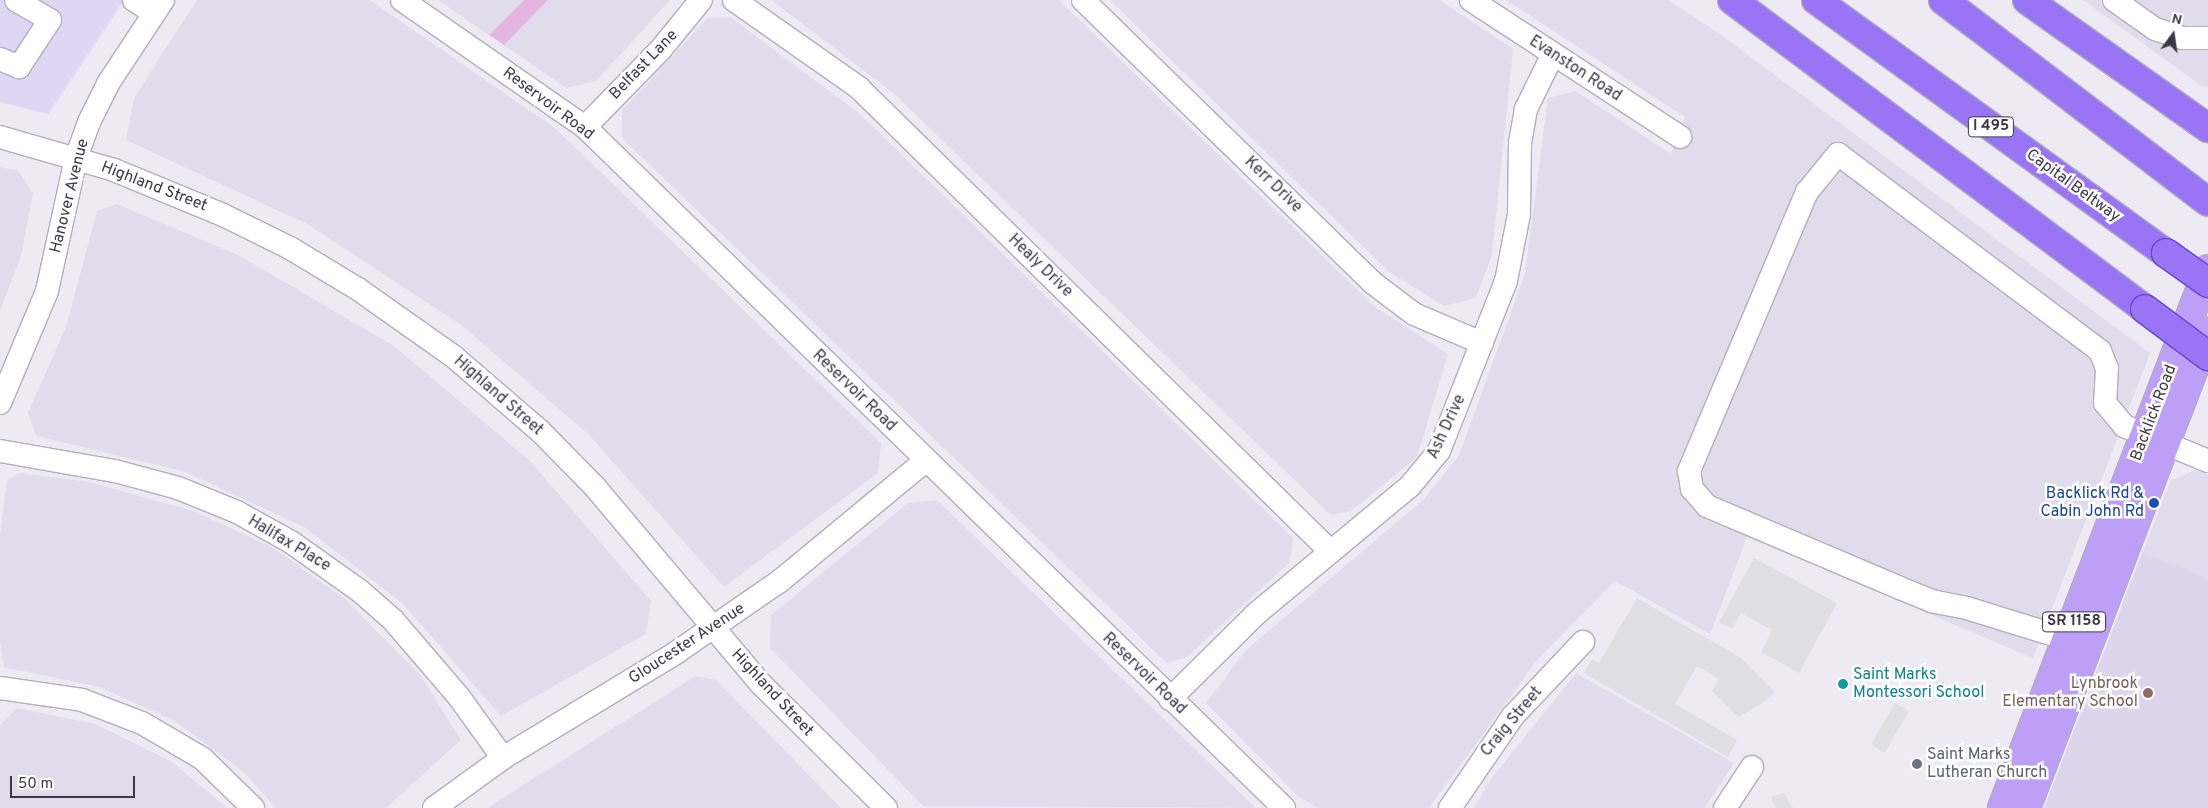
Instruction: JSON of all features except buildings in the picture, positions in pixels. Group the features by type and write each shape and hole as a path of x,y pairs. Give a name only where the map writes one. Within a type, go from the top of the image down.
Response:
{"highway":[{"path":"1732,0 2208,356"},
{"name":"Capital Beltway","path":"1816,0 2208,283"},
{"path":"1943,0 2199,195"},
{"path":"2027,0 2208,128"}],"main road":[{"name":"Backlick Road","path":"2002,808 2078,642 2156,440 2208,269"},
{"name":"Backlick Road","path":"2156,440 2208,332"},
{"name":"Backlick Road","path":"2026,808 2078,642"}],"street":[{"path":"134,0 159,7"},
{"name":"Reservoir Road","path":"402,0 584,127 1170,700 1284,808"},
{"name":"Belfast Lane","path":"584,127 661,49 700,0"},
{"name":"Healy Drive","path":"734,0 858,88 1330,551"},
{"name":"Kerr Drive","path":"1083,0 1373,283 1414,314 1482,343"},
{"name":"Evanston Road","path":"1471,0 1680,137"},
{"path":"2114,0 2155,29 2183,38 2208,38"},
{"path":"0,59 19,67 50,20 19,1"},
{"name":"Hanover Avenue","path":"0,404 47,291 76,158 109,82 159,7"},
{"name":"Ash Drive","path":"1170,700 1257,613 1410,486 1431,463 1448,433 1506,281 1516,243 1521,185 1521,131 1526,108 1553,54"},
{"name":"Highland Street","path":"0,137 76,158 214,211 290,248 358,289 453,356 540,431 595,487 713,628 812,737 886,808"},
{"path":"2078,642 1932,601 1707,506 1692,489 1689,472 1807,192 1838,154 2100,351 2108,368 2105,403 2124,426 2208,461"},
{"name":"Halifax Place","path":"0,450 115,471 178,488 237,512 292,542 360,591 393,620 452,689 502,758"},
{"name":"Gloucester Avenue","path":"434,808 502,758 713,628 780,581 925,461"},
{"name":"Craig Street","path":"1450,808 1508,723 1583,642"},
{"path":"0,688 82,700 142,723 202,759 253,808"},
{"path":"1725,808 1752,768"}],"shaded area":[{"path":"0,0 124,0 48,114 0,102"},
{"path":"197,0 370,0 556,129 881,443 878,473 724,587 588,434 460,324 307,224 126,140 134,98"},
{"path":"438,0 524,0 489,35"},
{"path":"524,0 548,0 504,45 489,35"},
{"path":"548,0 670,0 596,81 566,88 504,45"},
{"path":"771,0 1059,0 1375,307 1448,354 1417,457 1351,511 1331,515 892,92"},
{"path":"1110,0 1439,0 1513,49 1492,255 1476,298 1444,306 1389,272"},
{"path":"1506,0 1668,0 1717,32 2150,353 2033,658 1747,537 1710,634 1615,581 1538,659 1429,808 1318,808 1299,797 1206,703 1246,650 1423,500 1459,455 1525,274 1548,98 1575,91 1671,154 1685,117"},
{"path":"2083,0 2208,0 2208,86 2203,87"},
{"path":"730,17 860,114 1293,538 1290,562 1187,657 1167,663 622,138 622,110 708,18"},
{"path":"0,167 18,171 33,193 21,256 0,311"},
{"path":"117,204 240,256 394,346 529,460 651,601 646,634 501,716 403,604 306,528 183,471 36,436 28,413 66,327 97,211"},
{"path":"2196,470 2208,475 2208,578 2142,553 2171,480"},
{"path":"19,473 90,482 196,512 275,549 346,600 421,676 461,740 386,808 276,808 245,773 175,721 99,687 4,667 0,642 0,535 7,480"},
{"path":"937,500 1255,808 923,806 770,648 771,615 908,503"},
{"name":"Lynbrook Elementary School","path":"2142,553 2208,578 2208,808 2044,808"},
{"path":"1754,558 1837,603 1799,673 1761,652 1772,630 1741,613 1732,629 1719,622"},
{"path":"1637,598 1741,658 1775,692 1764,702 1738,717 1712,691 1719,679 1697,666 1675,704 1737,740 1728,757 1584,673 1592,659 1599,663"},
{"path":"1576,673 1734,763 1705,808 1474,808 1490,780"},
{"path":"696,676 716,680 841,808 487,808"},
{"path":"1895,703 1909,711 1885,753 1871,745"},
{"path":"17,708 95,724 172,762 227,808 0,808 0,725"},
{"path":"1784,793 1794,808 1777,808 1774,804 1771,797"}],"place":[{"name":"Backlick Rd & Cabin John Rd","path":"2154,503"},
{"name":"Saint Marks Montessori School","path":"1843,684"},
{"name":"Lynbrook Elementary School","path":"2148,693"},
{"name":"Saint Marks Lutheran Church","path":"1917,764"}]}
